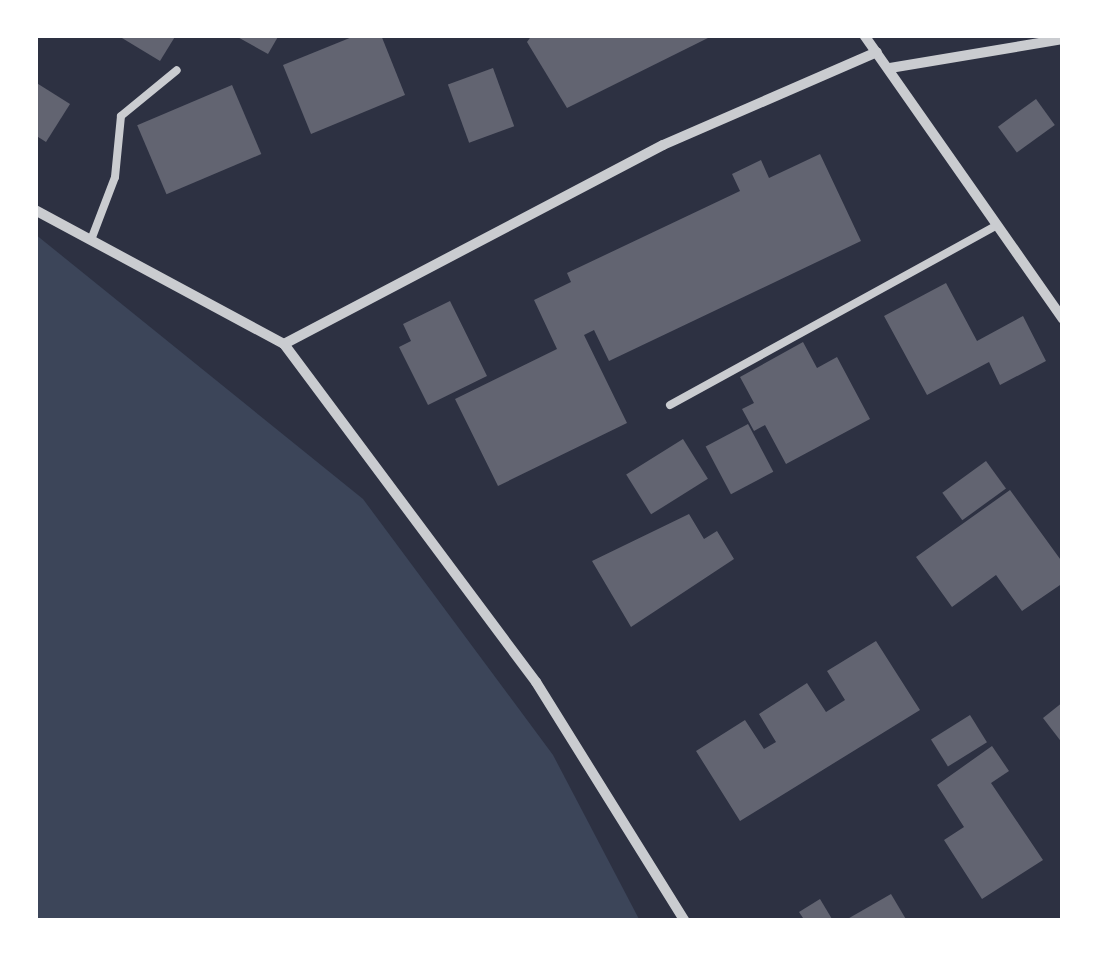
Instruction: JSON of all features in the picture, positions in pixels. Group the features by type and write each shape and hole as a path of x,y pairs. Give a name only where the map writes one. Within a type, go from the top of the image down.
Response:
{"street":[{"path":"864,35 1063,318"},
{"path":"890,68 1063,39"},
{"path":"284,344 663,146 877,52"},
{"path":"35,210 284,344 536,682 685,921"}],"lane":[{"path":"91,240 116,177 121,116 177,70"},
{"path":"670,405 996,225"}],"shaded area":[{"path":"35,234 363,499 553,755 640,921 35,921"}],"building":[{"path":"117,35 176,35 160,61"},
{"path":"234,35 279,35 268,54"},
{"path":"357,35 381,35 405,95 311,134 283,65"},
{"path":"532,35 714,35 567,108 527,42"},
{"path":"493,68 514,126 469,143 448,84"},
{"path":"35,82 70,104 46,142 35,135"},
{"path":"232,85 261,154 166,194 137,125"},
{"path":"1036,99 1055,125 1017,153 998,127"},
{"path":"820,154 861,241 609,361 594,330 584,335 627,423 498,486 455,399 557,349 534,300 571,282 567,273 740,191 732,174 761,160 769,178"},
{"path":"946,283 977,341 1023,316 1046,361 1000,385 989,362 927,395 884,316"},
{"path":"450,301 487,376 428,405 399,347 411,341 403,324"},
{"path":"803,342 817,368 837,357 870,419 786,464 765,425 754,431 742,409 754,403 740,377"},
{"path":"748,424 773,472 731,494 706,447"},
{"path":"683,439 708,479 651,514 626,475"},
{"path":"986,461 1006,489 962,520 942,493"},
{"path":"1010,490 1063,563 1063,583 1022,611 996,575 952,607 916,557"},
{"path":"689,514 704,539 717,531 734,559 631,627 592,561"},
{"path":"876,641 920,710 740,821 696,751 745,720 764,749 776,742 759,714 807,683 826,712 845,700 827,671"},
{"path":"1063,702 1063,744 1043,718"},
{"path":"970,715 987,742 948,767 931,739"},
{"path":"992,746 1009,771 991,783 1043,860 982,899 944,840 964,827 937,785"},
{"path":"891,894 907,921 844,921"},
{"path":"820,899 832,919 805,921 799,912"}]}
